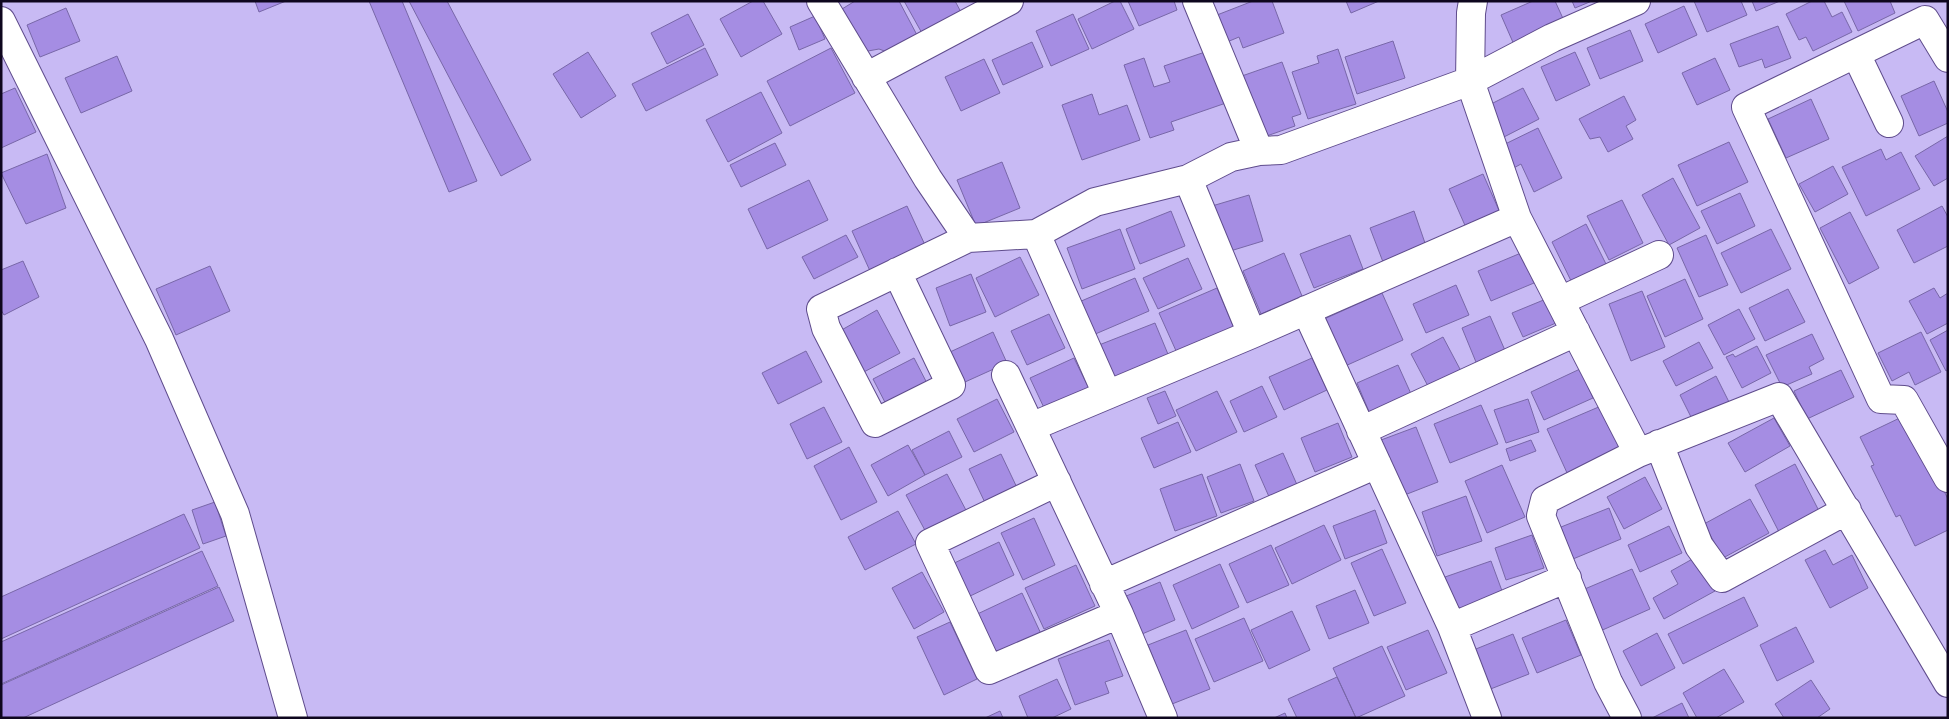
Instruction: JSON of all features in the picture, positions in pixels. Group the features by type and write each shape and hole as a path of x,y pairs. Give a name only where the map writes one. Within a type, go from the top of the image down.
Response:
{"street":[{"path":"821,1 928,179 968,238"},
{"path":"866,77 1009,1"},
{"path":"1197,1 1259,151"},
{"path":"1473,1 1471,13 1470,81 1517,218 1576,332 1649,449 1699,546 1722,578 1847,510"},
{"path":"897,272 952,385 875,423 826,328 821,309 897,272 968,238 1036,234 1095,202 1188,179 1232,157 1259,151 1281,150 1470,81 1552,38 1636,1"},
{"path":"1948,58 1920,11 1856,54 1746,107 1881,399 1904,400 1948,478"},
{"path":"1,21 159,339 235,514 293,718"},
{"path":"1856,54 1889,123"},
{"path":"1188,179 1252,334"},
{"path":"1031,427 1252,334 1517,218"},
{"path":"1036,234 1107,394"},
{"path":"1560,302 1659,255"},
{"path":"1306,310 1452,627 1488,718"},
{"path":"1362,431 1576,332"},
{"path":"1006,375 1119,614 1163,718"},
{"path":"1627,718 1608,682 1542,516 1545,500 1649,449 1779,397 1948,683"},
{"path":"1104,584 1377,464"},
{"path":"1057,482 930,543 989,670 1119,614"},
{"path":"1452,627 1567,578"}],"building":[{"path":"255,1 286,1 259,12"},
{"path":"369,1 402,1 477,181 449,192"},
{"path":"409,1 447,1 531,160 501,176"},
{"path":"753,1 763,1 782,34 741,57 720,19"},
{"path":"855,1 899,1 917,35 887,52 879,49 868,51 862,48 842,9"},
{"path":"904,1 955,1 962,14 923,35"},
{"path":"1115,1 1120,1 1134,29 1092,49 1078,19"},
{"path":"1128,1 1174,1 1177,10 1139,26"},
{"path":"1253,1 1272,1 1284,33 1243,48 1239,37 1227,42 1217,15"},
{"path":"1346,1 1379,1 1351,13"},
{"path":"1533,1 1555,1 1566,25 1515,47 1501,15"},
{"path":"1572,1 1592,1 1575,8"},
{"path":"1694,1 1741,1 1747,15 1707,32"},
{"path":"1752,1 1780,1 1756,11"},
{"path":"1812,1 1824,1 1832,17 1842,12 1852,32 1813,51 1806,37 1799,40 1786,14"},
{"path":"1844,1 1890,1 1895,13 1858,31"},
{"path":"1684,6 1697,35 1658,53 1645,24"},
{"path":"66,8 80,41 40,57 27,25"},
{"path":"688,14 704,45 667,64 651,33"},
{"path":"1073,14 1089,49 1051,66 1036,31"},
{"path":"815,16 825,39 799,50 790,27"},
{"path":"1778,26 1791,58 1765,68 1762,59 1739,67 1730,44"},
{"path":"1630,30 1643,61 1600,79 1587,48"},
{"path":"1393,41 1405,78 1357,94 1345,57"},
{"path":"1032,42 1043,67 1003,85 992,60"},
{"path":"705,48 718,75 646,111 632,84"},
{"path":"831,48 855,93 790,126 767,81"},
{"path":"1338,49 1356,104 1308,119 1292,72 1319,63 1317,56"},
{"path":"1208,51 1226,103 1171,122 1174,130 1150,138 1124,65 1144,58 1154,87 1170,82 1164,66"},
{"path":"588,52 616,96 581,118 553,74"},
{"path":"1575,52 1590,85 1556,101 1541,67"},
{"path":"117,56 132,91 81,113 65,78"},
{"path":"1715,58 1730,90 1697,105 1682,73"},
{"path":"984,59 1000,93 961,111 945,77"},
{"path":"1282,62 1301,114 1292,117 1295,126 1261,138 1239,77"},
{"path":"1934,81 1948,112 1948,123 1919,136 1901,96"},
{"path":"15,88 36,132 1,148 1,94"},
{"path":"1523,88 1539,119 1502,138 1487,106"},
{"path":"761,92 782,133 728,162 706,120"},
{"path":"1092,94 1099,115 1127,105 1140,140 1082,160 1062,105"},
{"path":"1624,96 1636,120 1626,126 1633,139 1608,152 1600,137 1590,139 1579,119"},
{"path":"1811,99 1829,139 1786,158 1768,119"},
{"path":"1538,128 1562,178 1534,192 1521,164 1510,170 1499,147"},
{"path":"1948,136 1948,178 1934,186 1915,156"},
{"path":"1729,142 1748,182 1697,206 1678,165"},
{"path":"775,143 786,165 741,187 730,165"},
{"path":"1881,149 1886,160 1901,152 1920,189 1866,216 1842,167"},
{"path":"47,154 66,208 26,224 1,173"},
{"path":"1002,162 1020,208 976,226 957,180"},
{"path":"1833,166 1848,194 1815,212 1799,184"},
{"path":"1483,174 1501,215 1467,230 1449,189"},
{"path":"1673,178 1700,228 1669,245 1642,195"},
{"path":"809,180 828,220 767,249 748,209"},
{"path":"1740,193 1755,226 1717,244 1701,211"},
{"path":"1249,195 1263,241 1227,252 1212,206"},
{"path":"1622,200 1643,243 1609,260 1587,216"},
{"path":"907,206 925,245 870,271 852,231"},
{"path":"1942,206 1948,217 1948,246 1914,263 1897,230"},
{"path":"1171,211 1185,246 1140,264 1126,229"},
{"path":"1414,211 1426,246 1383,262 1370,228"},
{"path":"1850,212 1879,268 1849,284 1820,228"},
{"path":"1586,224 1610,272 1575,289 1552,242"},
{"path":"1120,229 1135,269 1082,289 1067,248"},
{"path":"1771,229 1791,269 1741,293 1721,253"},
{"path":"846,235 858,257 814,279 802,257"},
{"path":"1350,235 1363,269 1314,288 1300,254"},
{"path":"1706,235 1728,285 1699,297 1677,248"},
{"path":"1284,253 1302,296 1261,314 1243,271"},
{"path":"1521,253 1534,283 1491,301 1478,271"},
{"path":"1020,257 1039,295 995,317 976,278"},
{"path":"1188,258 1202,289 1158,309 1143,278"},
{"path":"23,261 39,297 4,315 1,310 1,270"},
{"path":"210,266 230,311 176,335 156,289"},
{"path":"971,274 986,312 950,326 936,288"},
{"path":"1135,278 1149,311 1093,335 1079,302"},
{"path":"1685,279 1703,319 1665,337 1647,296"},
{"path":"1456,285 1469,315 1426,333 1413,304"},
{"path":"1217,288 1234,328 1177,353 1159,313"},
{"path":"1934,288 1940,298 1948,293 1948,323 1927,334 1909,301"},
{"path":"1788,289 1805,322 1765,341 1749,308"},
{"path":"1642,291 1665,347 1631,361 1609,304"},
{"path":"1382,293 1403,340 1343,367 1322,320"},
{"path":"1546,299 1556,323 1523,337 1512,313"},
{"path":"1739,309 1755,339 1724,355 1708,325"},
{"path":"877,310 900,353 860,374 838,332"},
{"path":"1049,314 1065,348 1027,365 1011,331"},
{"path":"1490,316 1507,355 1478,367 1462,328"},
{"path":"1155,323 1170,359 1114,381 1099,345"},
{"path":"1948,330 1948,370 1946,371 1930,340"},
{"path":"993,332 1007,363 965,382 950,352"},
{"path":"1921,332 1941,372 1915,385 1909,372 1892,381 1878,353"},
{"path":"1812,334 1824,359 1809,367 1812,374 1782,387 1766,355"},
{"path":"1443,337 1461,371 1429,388 1411,354"},
{"path":"1699,342 1713,368 1676,386 1663,361"},
{"path":"1757,346 1771,373 1742,388 1726,357 1733,354 1735,357"},
{"path":"806,351 822,382 778,404 762,373"},
{"path":"914,358 930,389 889,410 873,379"},
{"path":"1074,358 1090,391 1046,412 1030,378"},
{"path":"1312,358 1327,390 1284,410 1269,377"},
{"path":"1398,365 1412,396 1370,414 1357,383"},
{"path":"1580,369 1593,398 1544,420 1531,392"},
{"path":"1841,370 1854,397 1807,419 1794,391"},
{"path":"1716,376 1731,406 1695,425 1680,395"},
{"path":"1262,386 1277,417 1244,432 1230,401"},
{"path":"1165,391 1176,416 1158,424 1147,398"},
{"path":"1217,391 1237,432 1196,451 1176,410"},
{"path":"997,399 1014,432 974,452 957,419"},
{"path":"1528,399 1539,432 1506,443 1494,410"},
{"path":"1481,405 1498,444 1450,463 1434,424"},
{"path":"1601,406 1621,452 1568,475 1547,429"},
{"path":"824,407 842,442 807,459 790,424"},
{"path":"1906,415 1948,499 1948,530 1915,546 1900,515 1896,517 1871,466 1874,465 1860,437"},
{"path":"1774,418 1790,446 1745,472 1728,443"},
{"path":"1178,422 1191,452 1154,468 1141,438"},
{"path":"1338,423 1352,457 1315,472 1301,438"},
{"path":"1416,427 1438,482 1402,496 1381,440"},
{"path":"949,431 962,457 925,475 912,450"},
{"path":"1531,440 1536,451 1510,461 1506,449"},
{"path":"908,445 925,475 888,496 871,465"},
{"path":"849,447 877,502 841,520 814,466"},
{"path":"1283,453 1298,487 1270,499 1255,465"},
{"path":"1001,454 1020,494 988,509 969,469"},
{"path":"1240,464 1254,501 1221,513 1207,477"},
{"path":"1795,464 1819,511 1779,532 1755,485"},
{"path":"1502,465 1525,517 1487,533 1465,481"},
{"path":"947,474 968,514 928,536 906,495"},
{"path":"1202,474 1217,516 1175,531 1160,489"},
{"path":"1645,477 1662,509 1624,529 1607,497"},
{"path":"1466,496 1482,541 1437,556 1422,512"},
{"path":"1750,499 1769,533 1723,558 1704,524"},
{"path":"215,502 226,536 203,544 192,510"},
{"path":"1609,508 1621,539 1573,559 1561,527"},
{"path":"1375,510 1387,543 1345,559 1333,526"},
{"path":"898,511 916,544 865,570 848,537"},
{"path":"184,514 200,548 1,639 1,597"},
{"path":"1034,518 1055,565 1023,580 1001,533"},
{"path":"1324,525 1341,560 1292,584 1275,548"},
{"path":"1669,526 1682,553 1640,572 1628,545"},
{"path":"1532,535 1544,568 1506,580 1495,548"},
{"path":"999,542 1014,575 966,598 950,565"},
{"path":"1271,545 1289,585 1247,603 1229,564"},
{"path":"1382,549 1406,603 1374,616 1351,563"},
{"path":"1825,550 1833,565 1852,555 1868,588 1830,608 1805,560"},
{"path":"202,551 218,586 1,684 1,642"},
{"path":"1696,557 1715,591 1664,619 1653,598 1678,584 1671,571"},
{"path":"1491,561 1505,599 1458,615 1445,577"},
{"path":"1220,564 1239,607 1192,629 1173,585"},
{"path":"1076,565 1095,606 1044,629 1025,588"},
{"path":"1632,569 1650,609 1598,632 1580,591"},
{"path":"922,572 944,612 914,629 892,588"},
{"path":"1160,582 1175,620 1135,637 1119,599"},
{"path":"219,587 234,621 23,718 1,718 1,685"},
{"path":"1355,590 1369,623 1329,639 1316,606"},
{"path":"1022,593 1042,636 992,660 971,617"},
{"path":"1744,597 1758,626 1683,664 1668,634"},
{"path":"1292,611 1310,650 1269,669 1251,630"},
{"path":"1244,618 1263,661 1214,682 1195,639"},
{"path":"1566,620 1581,655 1537,673 1522,638"},
{"path":"950,622 977,679 944,695 917,637"},
{"path":"1796,627 1814,662 1777,681 1760,645"},
{"path":"1186,630 1210,689 1172,704 1148,645"},
{"path":"1428,630 1447,673 1406,690 1387,647"},
{"path":"1657,633 1675,668 1641,686 1623,651"},
{"path":"1513,634 1529,674 1488,690 1471,651"},
{"path":"1109,640 1123,676 1105,682 1109,693 1075,705 1058,659"},
{"path":"1382,646 1405,696 1356,718 1333,668"},
{"path":"1724,669 1744,702 1716,718 1697,718 1683,693"},
{"path":"1337,677 1356,718 1297,718 1288,699"},
{"path":"1057,679 1071,709 1052,718 1028,718 1019,696"},
{"path":"1811,680 1830,709 1817,718 1784,718 1775,704"},
{"path":"1682,703 1689,718 1652,718"},
{"path":"1000,711 1003,718 985,718"},
{"path":"1285,713 1287,718 1274,718"}]}
